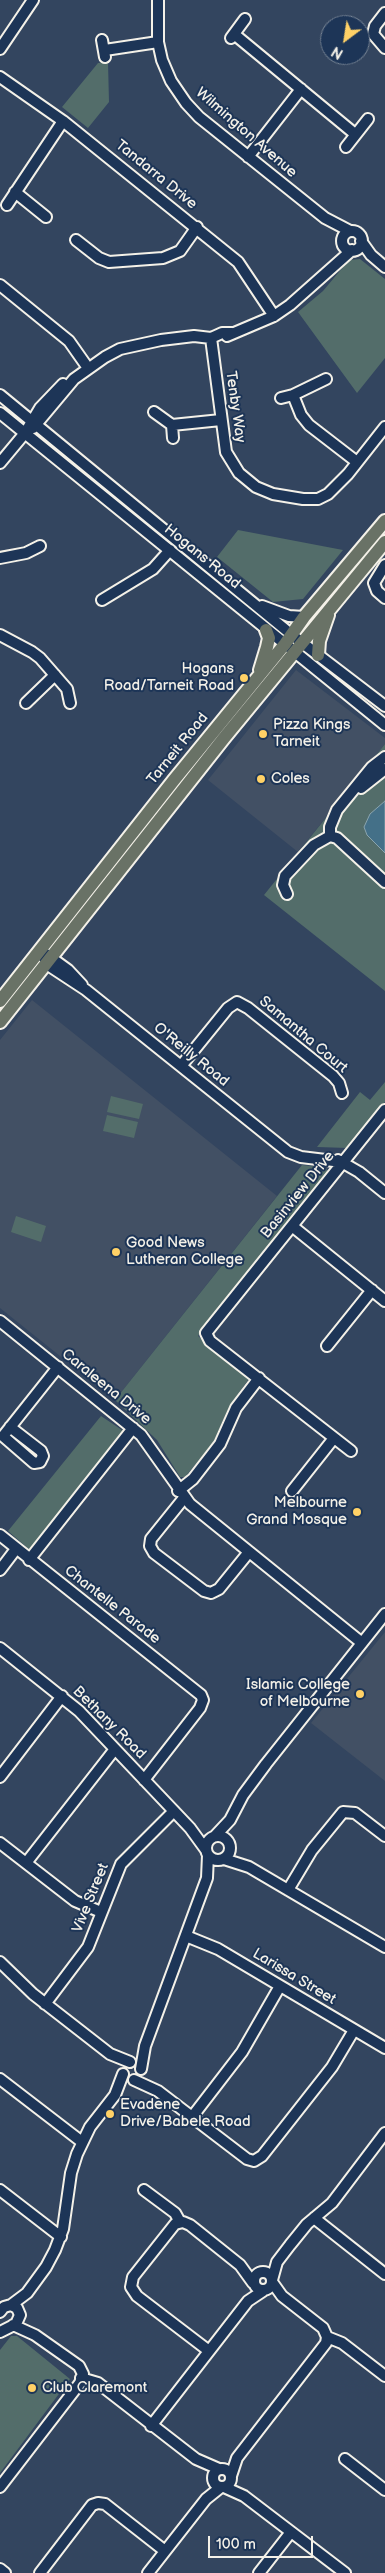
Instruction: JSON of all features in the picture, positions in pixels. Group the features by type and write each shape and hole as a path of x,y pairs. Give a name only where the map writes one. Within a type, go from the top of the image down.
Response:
{"main road":[{"name":"Tarneit Road","path":"0,1022 212,753 293,644 304,617 385,521"},
{"name":"Tarneit Road","path":"0,1001 258,674 329,610 385,542"},
{"path":"318,655 319,641 329,610"},
{"path":"258,674 269,638 266,630"}],"street":[{"path":"0,49 33,0"},
{"name":"Wilmington Avenue","path":"158,0 158,42 166,70 186,103 325,218 350,231"},
{"path":"385,13 375,26 373,34 385,48"},
{"path":"245,19 232,36 301,89 355,134"},
{"path":"104,49 158,42"},
{"name":"Tandarra Drive","path":"0,77 63,121 197,227 242,267 274,316"},
{"path":"248,156 301,89"},
{"path":"346,147 368,119"},
{"path":"7,205 63,121"},
{"path":"15,192 47,219"},
{"name":"Wilmington Avenue","path":"325,218 342,240"},
{"path":"76,240 104,261 115,262 163,258 180,251 197,227"},
{"path":"332,267 342,240 350,231 358,233 362,241 381,264"},
{"path":"342,240 345,248 381,264"},
{"path":"0,463 74,379 120,348 194,336 211,340 222,333 232,333 274,316 304,294 332,267 359,247 362,241"},
{"path":"0,285 69,341 88,368"},
{"name":"Tenby Way","path":"211,340 226,452 231,462 256,487 273,494 303,499 318,499 335,488 385,427"},
{"path":"280,398 292,395 326,379"},
{"name":"Hogans Road","path":"0,395 254,603 293,644 385,725"},
{"path":"292,395 301,415 309,425 357,462"},
{"path":"154,412 172,425 222,420"},
{"name":"Hogans Road","path":"0,413 266,630 318,655 385,706"},
{"path":"172,425 173,438"},
{"path":"0,558 26,553 40,546"},
{"path":"102,600 153,569 170,550"},
{"path":"385,565 374,583 376,591 385,598"},
{"path":"254,603 289,616 304,617"},
{"path":"0,634 32,652 67,689 70,703"},
{"path":"26,703 55,675"},
{"path":"350,679 363,695 385,713"},
{"path":"330,836 332,819 339,807 372,767 385,757"},
{"path":"339,807 385,769"},
{"path":"288,894 283,885 286,876 314,845 330,836 337,838 385,882"},
{"name":"O'Reilly Road","path":"40,952 73,974 86,990 288,1152 301,1157 342,1162 359,1172 385,1193"},
{"name":"Samantha Court","path":"181,1066 228,1008 238,1002 333,1076 339,1083 342,1093"},
{"name":"Basinview Drive","path":"351,1451 223,1349 212,1334 216,1322 385,1110"},
{"path":"292,1226 385,1301"},
{"path":"327,1346 372,1290"},
{"name":"Caraleena Drive","path":"0,1321 133,1428 152,1448 181,1495 362,1643"},
{"path":"10,1427 58,1368"},
{"path":"249,1552 219,1589 211,1593 205,1592 154,1553 150,1546 151,1538 220,1444 236,1408 259,1378"},
{"path":"29,1560 133,1428"},
{"path":"292,1491 334,1438"},
{"name":"Chantelle Parade","path":"0,1535 29,1560 198,1691 203,1700 200,1708 144,1780"},
{"path":"0,1570 16,1549"},
{"path":"0,2332 18,2322 27,2293 46,2267 61,2237 71,2173 82,2142 90,2127 115,2095 140,2076 145,2046 207,1878 207,1843 230,1820 249,1786 385,1614"},
{"name":"Bethany Road","path":"0,1648 62,1696 190,1828 207,1852"},
{"path":"0,1778 62,1696"},
{"path":"26,1863 115,1749"},
{"name":"Vive Street","path":"46,2004 84,1954 121,1864 174,1812"},
{"path":"288,1890 312,1850 343,1812 355,1812 385,1836"},
{"path":"207,1878 229,1854 230,1820"},
{"name":"Bethany Road","path":"190,1828 214,1837"},
{"path":"214,1837 223,1837 249,1866 385,1947"},
{"path":"0,1843 76,1901 101,1912"},
{"path":"207,1852 214,1860 223,1859 249,1866"},
{"name":"Larissa Street","path":"186,1936 218,1949 385,2048"},
{"path":"0,1962 46,2004 110,2054 127,2078 158,2091 247,2159 254,2161 262,2156 327,2073 354,2030"},
{"path":"192,2117 242,2052 280,1986"},
{"path":"115,2095 125,2065 131,2062 145,2046"},
{"path":"110,2054 137,2063 158,2091"},
{"path":"0,2079 82,2142"},
{"path":"248,2301 254,2277 277,2262 317,2216 332,2203 385,2133"},
{"path":"0,2190 61,2237"},
{"path":"144,2190 175,2213 177,2223 134,2277 130,2287 137,2296 209,2351"},
{"path":"317,2216 338,2238 385,2273"},
{"path":"177,2223 190,2225 240,2264 258,2289 282,2296"},
{"path":"151,2426 248,2301 269,2288 277,2262"},
{"path":"148,2573 206,2499 219,2478 237,2458 326,2343 327,2337 323,2328 282,2296 268,2274 240,2264"},
{"path":"0,2312 7,2304 27,2293"},
{"path":"7,2304 20,2314 35,2334 74,2364 81,2378 98,2383 151,2426 345,2573"},
{"path":"0,2318 5,2325 12,2325 35,2334"},
{"path":"327,2337 342,2343 385,2376"},
{"path":"0,2487 81,2378"},
{"path":"231,2477 237,2458"},
{"path":"345,2459 385,2490"},
{"path":"219,2478 228,2471 244,2496"},
{"path":"40,2573 92,2505 98,2503 105,2504 165,2551"},
{"path":"260,2573 291,2532"},
{"path":"0,2569 5,2573"}],"shaded area":[{"path":"296,670 385,738 385,744 298,852 208,780"},
{"path":"385,801 385,853 367,835 364,827 370,814"},
{"name":"Good News Lutheran College","path":"32,1000 277,1196 115,1400 0,1308 0,1040"},
{"name":"Islamic College of Melbourne","path":"385,1632 385,1781 311,1723"}],"green space":[{"path":"108,62 109,102 88,128 62,107 98,63"},
{"path":"360,259 385,279 385,358 357,393 298,312 323,291 349,260"},
{"path":"238,530 343,550 303,599 273,602 217,557"},
{"path":"385,744 385,991 264,895"},
{"path":"385,1082 385,1102 348,1148 317,1147 360,1092 370,1100"},
{"path":"111,1096 143,1104 139,1119 107,1112"},
{"path":"107,1115 138,1122 134,1138 103,1131"},
{"path":"302,1165 326,1168 328,1173 198,1336 248,1376 248,1380 229,1407 213,1443 185,1477 180,1477 157,1440 115,1400"},
{"path":"16,1216 46,1226 41,1242 11,1232"},
{"path":"101,1416 125,1432 30,1550 8,1531"},
{"name":"Club Claremont","path":"11,2336 17,2336 70,2379 0,2473 0,2350"}],"place":[{"name":"Hogans Road/Tarneit Road","path":"244,678"},
{"name":"Pizza Kings Tarneit","path":"263,734"},
{"name":"Coles","path":"261,779"},
{"name":"Good News Lutheran College","path":"116,1252"},
{"name":"Melbourne Grand Mosque","path":"357,1512"},
{"name":"Islamic College of Melbourne","path":"360,1694"},
{"name":"Evadene Drive/Babele Road","path":"110,2114"},
{"name":"Club Claremont","path":"32,2388"}]}
